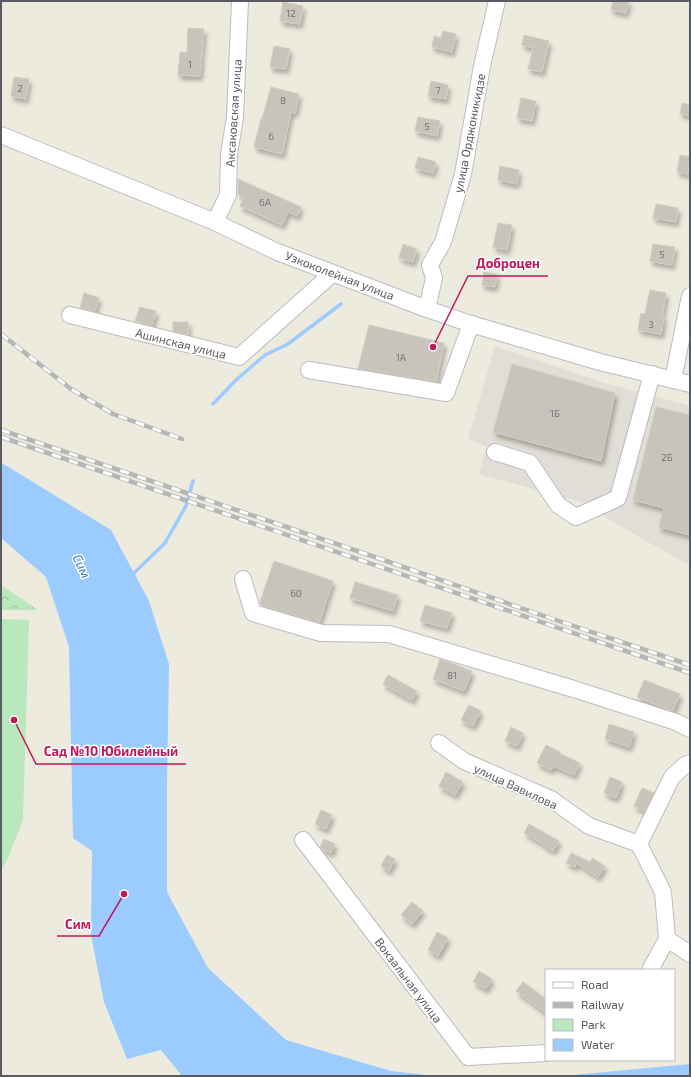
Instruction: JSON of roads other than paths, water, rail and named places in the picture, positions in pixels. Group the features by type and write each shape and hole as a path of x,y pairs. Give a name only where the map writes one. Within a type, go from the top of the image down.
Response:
{"street":[{"name":"Аксаковская улица","path":"215,222 228,195 229,154 235,117 240,1"},
{"name":"улица Орджоникидзе","path":"427,309 434,278 430,265 443,242 463,174 482,66 497,1"},
{"name":"Узкоколейная улица","path":"1,136 215,222 275,250 427,309 471,324 600,362 690,384"},
{"name":"Ашинская улица","path":"70,315 239,358 332,273"},
{"path":"673,380 690,296"},
{"path":"309,370 446,393 471,324"},
{"path":"495,452 530,463 558,505 576,516 618,498 652,374"},
{"path":"243,579 254,613 321,633 389,634 577,690 676,722 690,729"},
{"name":"улица Вавилова","path":"439,743 464,761 551,799 589,826 639,844"},
{"path":"651,969 667,939 663,892 639,844 672,777 685,765 690,763"},
{"name":"Вокзальная улица","path":"303,840 468,1058 545,1053"},
{"path":"667,939 690,954"}],"water":[{"path":"1,463 111,530 149,601 169,664 167,892 208,968 286,1040 391,1071 436,1076 182,1076 161,1050 127,1059 104,1002 91,935 92,851 73,838 69,647 46,577 1,538"},
{"path":"690,1064 690,1076 563,1076"}],"waterway":[{"path":"213,404 235,381 265,355 288,344 341,304"},
{"path":"131,574 134,573 165,543 186,506 193,481"}],"railway":[{"path":"1,334 71,389 113,414 182,439"},
{"path":"1,430 690,665"},
{"path":"1,437 690,673"}],"place":[{"name":"Доброцен","path":"433,347"},
{"name":"Сад №10 Юбилейный","path":"14,720"},
{"name":"Сим","path":"124,894"}]}
